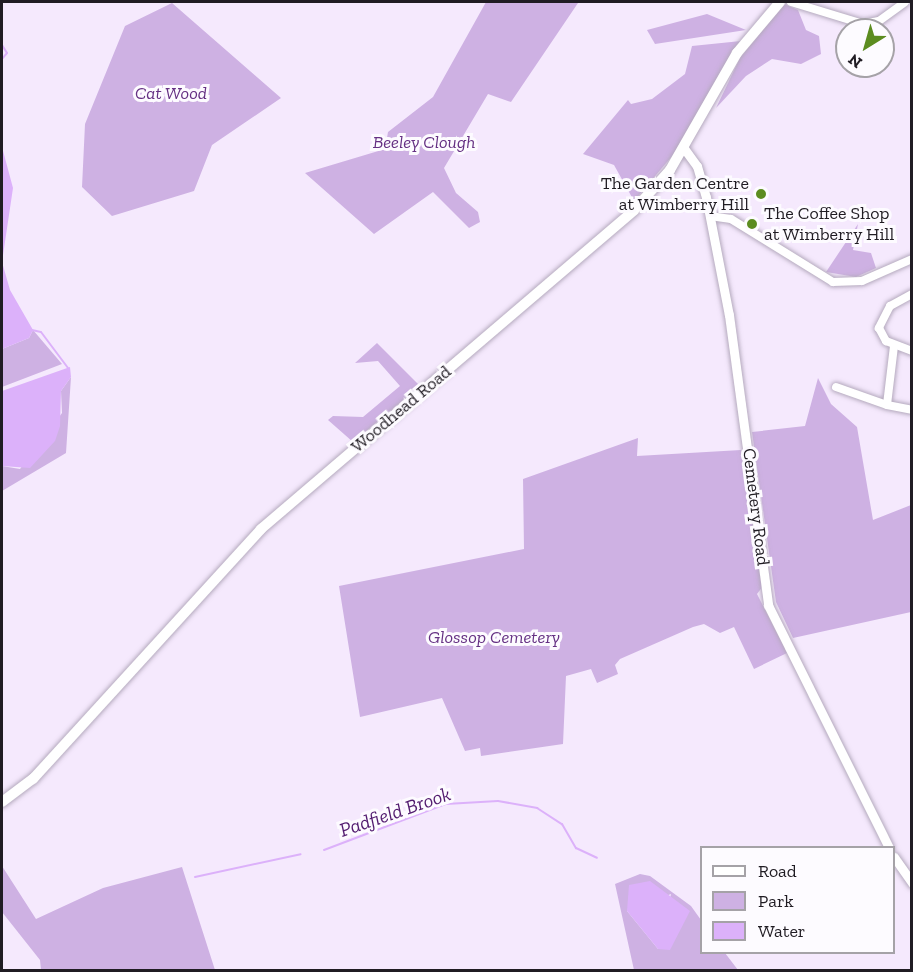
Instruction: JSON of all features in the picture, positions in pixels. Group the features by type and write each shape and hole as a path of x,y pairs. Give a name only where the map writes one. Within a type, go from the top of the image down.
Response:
{"main road":[{"name":"Woodhead Road","path":"2,801 33,779 261,529 634,210 684,147 737,53 780,2"}],"street":[{"path":"791,2 863,24 879,21 905,2"},
{"name":"Cemetery Road","path":"684,147 697,166 710,216 731,327 768,605 888,846"},
{"path":"710,216 731,219 833,282 862,281 912,259"},
{"path":"912,294 890,306 881,321 882,339 894,346 912,351"},
{"path":"887,405 894,346"},
{"path":"836,387 887,405 912,410"},
{"path":"895,858 912,882"}],"green space":[{"name":"Beeley Clough","path":"486,2 614,2 578,3 511,102 488,94 444,168 456,193 478,212 480,222 469,228 433,192 374,234 305,173 385,149 388,132 433,97"},
{"name":"Cat Wood","path":"172,3 281,98 212,145 194,191 112,216 82,187 85,124 125,26"},
{"path":"784,4 798,10 806,30 819,36 821,54 801,64 772,59 746,76 716,108 740,58"},
{"path":"707,14 746,30 655,44 647,30"},
{"path":"741,41 673,155 634,201 614,165 583,154 628,100 631,104 652,99 685,74 692,46"},
{"path":"858,224 853,250 871,253 876,268 856,277 826,272"},
{"path":"33,330 62,364 2,387 2,349 29,338"},
{"path":"377,343 420,386 353,442 328,420 333,416 363,417 400,386 378,361 355,363"},
{"path":"71,377 66,453 2,491 2,466 20,469 62,413 61,391"},
{"path":"818,378 831,404 857,427 873,520 911,505 911,612 793,638 776,602 752,432 805,426"},
{"name":"Glossop Cemetery","path":"638,438 637,456 741,450 763,586 757,594 787,653 754,669 734,627 720,633 704,624 620,659 615,665 618,674 597,683 591,669 566,676 563,744 481,756 480,748 465,751 442,698 360,717 339,586 524,549 523,479"},
{"path":"2,866 36,919 103,888 182,867 215,970 41,970 40,960 2,912"},
{"path":"640,874 650,876 691,906 700,919 700,954 726,954 738,970 634,970 615,884","holes":["671,894 658,949 627,911"]}],"water":[{"path":"2,147 13,188 2,262"},
{"path":"2,262 10,290 33,330 29,338 2,349"},
{"path":"70,367 71,377 61,391 60,426 55,441 30,468 2,466 2,391"},
{"path":"650,881 690,911 670,950 658,949 627,911 629,885"}],"waterway":[{"path":"2,45 7,53 2,59"},
{"path":"32,330 41,332 68,368"},
{"name":"Padfield Brook","path":"324,850 446,804 498,801 537,808 562,824 576,848 597,858"},
{"name":"Padfield Brook","path":"195,877 301,854"}],"place":[{"name":"The Garden Centre at Wimberry Hill","path":"761,194"},
{"name":"The Coffee Shop at Wimberry Hill","path":"752,224"}]}
